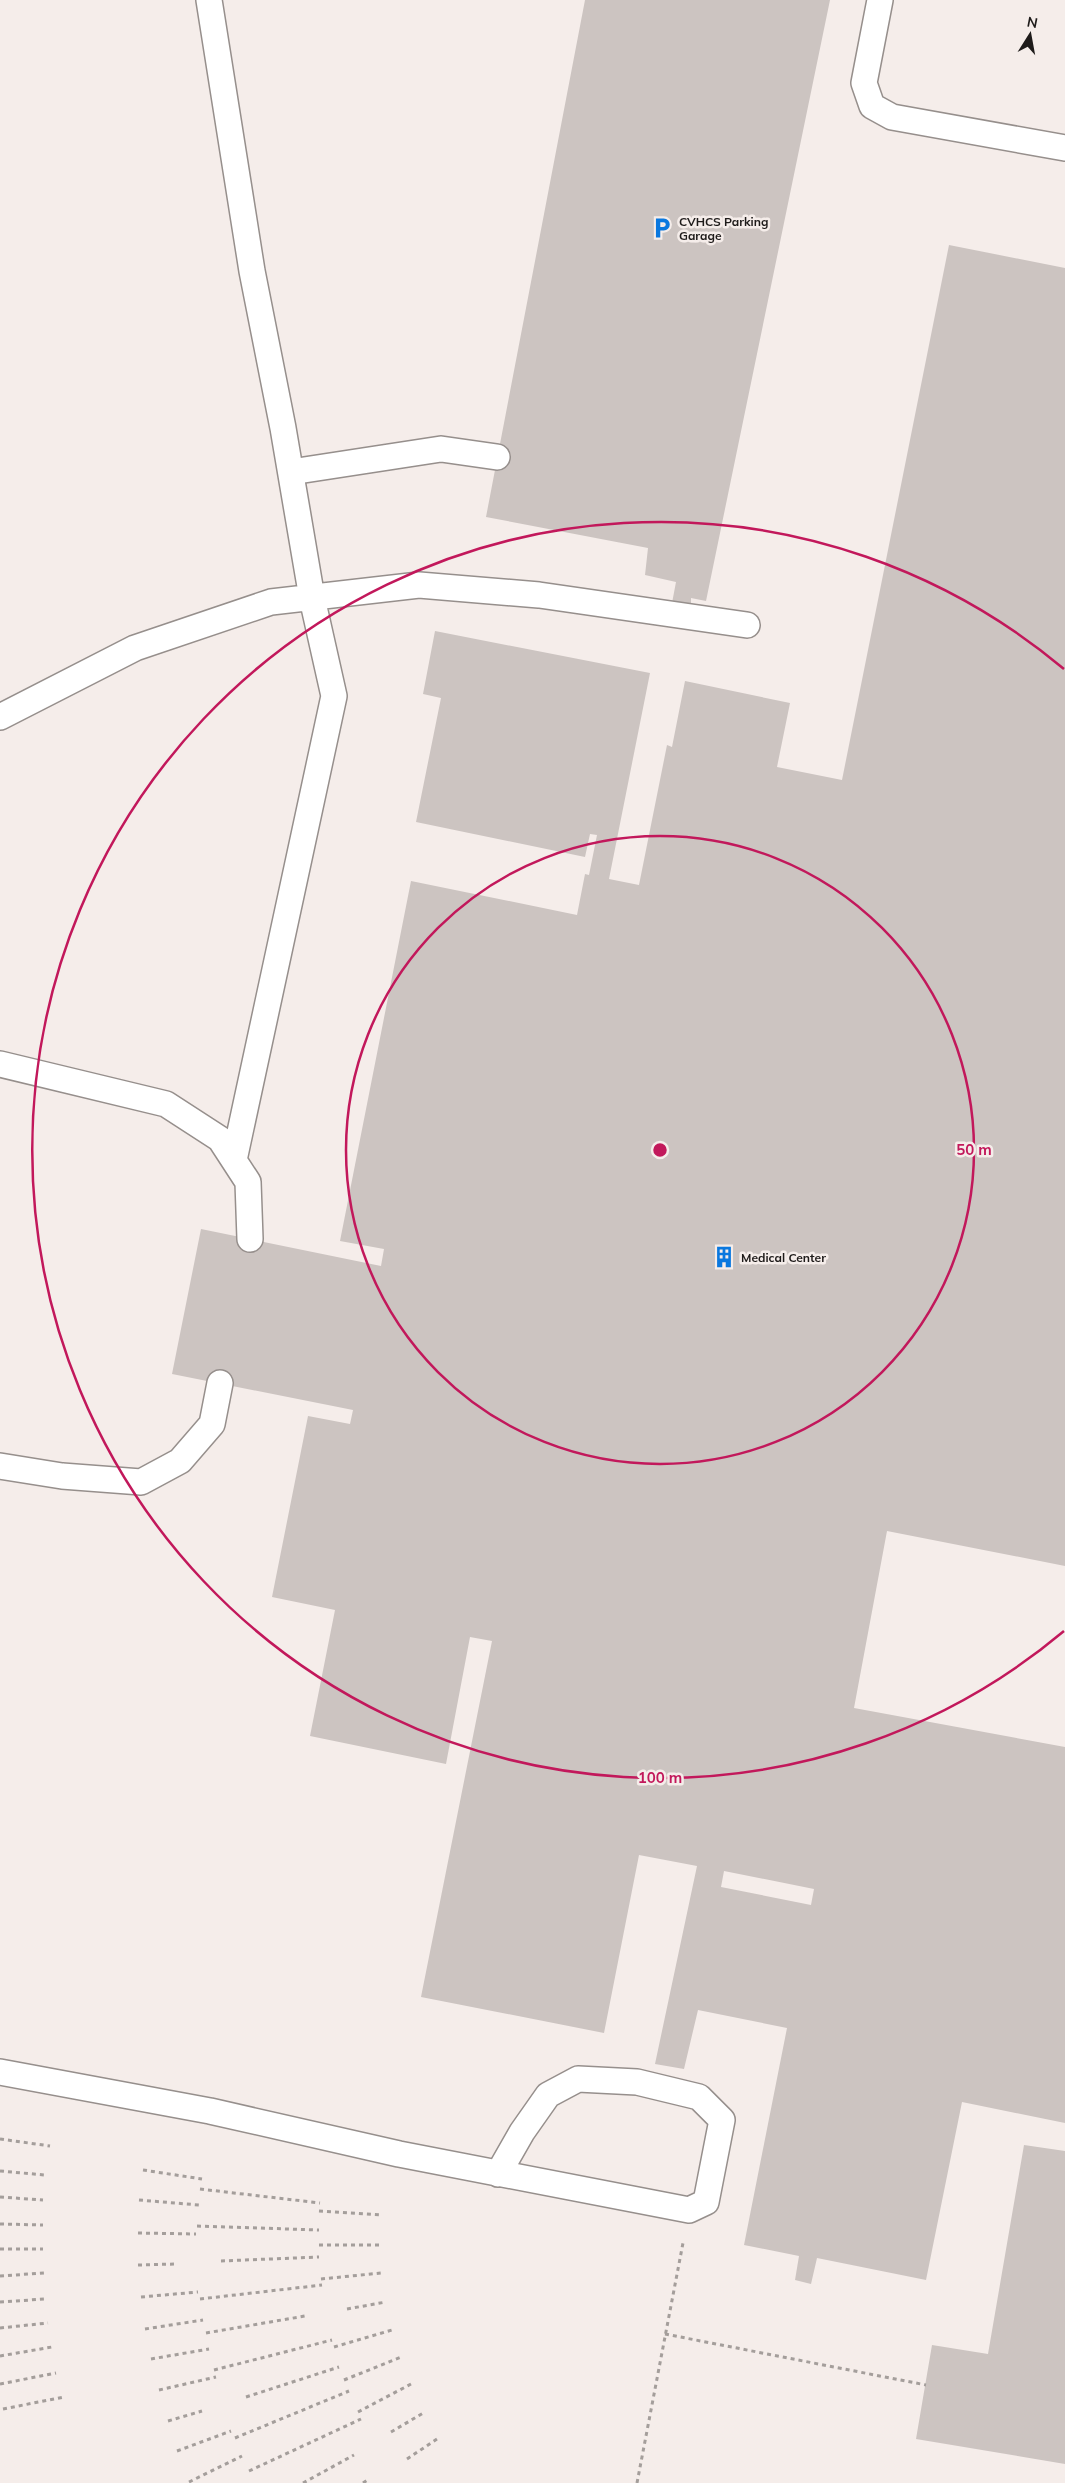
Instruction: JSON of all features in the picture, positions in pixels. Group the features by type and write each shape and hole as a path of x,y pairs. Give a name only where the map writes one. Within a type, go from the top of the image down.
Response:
{"lane":[{"path":"209,0 252,271 291,472 312,598 334,696 234,1160"},
{"path":"880,0 864,83 872,106 892,117 1065,148"},
{"path":"291,472 441,449 497,457"},
{"path":"0,718 135,648 271,602 419,585 540,595 747,625"},
{"path":"0,1064 166,1104 220,1139 248,1182 250,1240"},
{"path":"0,1466 62,1476 141,1482 180,1461 212,1424 220,1384"},
{"path":"0,2072 210,2111 329,2139 498,2174 689,2210 706,2202 722,2120 700,2097 637,2082 578,2079 548,2095 522,2132 498,2174"}],"path":[{"path":"0,2139 50,2146"},
{"path":"143,2170 202,2179"},
{"path":"0,2171 44,2175"},
{"path":"200,2189 320,2203"},
{"path":"0,2197 43,2200"},
{"path":"139,2200 199,2205"},
{"path":"319,2210 381,2216"},
{"path":"637,2483 689,2210"},
{"path":"0,2224 43,2225"},
{"path":"197,2226 319,2230"},
{"path":"138,2233 196,2234"},
{"path":"319,2245 380,2245"},
{"path":"0,2249 43,2249"},
{"path":"221,2261 319,2257"},
{"path":"138,2265 175,2264"},
{"path":"321,2279 381,2273"},
{"path":"0,2276 44,2274"},
{"path":"200,2299 322,2285"},
{"path":"141,2297 198,2292"},
{"path":"0,2302 45,2299"},
{"path":"347,2309 386,2302"},
{"path":"206,2333 305,2316"},
{"path":"145,2329 203,2320"},
{"path":"0,2328 48,2323"},
{"path":"334,2347 392,2330"},
{"path":"665,2334 926,2385"},
{"path":"214,2370 332,2340"},
{"path":"0,2356 52,2348"},
{"path":"151,2359 209,2349"},
{"path":"344,2380 401,2357"},
{"path":"246,2397 339,2367"},
{"path":"0,2384 56,2372"},
{"path":"159,2390 216,2376"},
{"path":"358,2412 411,2384"},
{"path":"235,2438 349,2391"},
{"path":"3,2409 64,2397"},
{"path":"168,2421 202,2411"},
{"path":"391,2432 425,2412"},
{"path":"249,2471 361,2419"},
{"path":"177,2451 231,2431"},
{"path":"407,2459 440,2437"},
{"path":"303,2483 354,2455"},
{"path":"189,2482 242,2456"},
{"path":"363,2483 369,2479"}],"building":[{"name":"CVHCS Parking Garage","path":"585,0 830,0 706,601 691,598 691,606 672,603 676,582 645,575 648,548 486,517"},
{"name":"Medical Center","path":"949,245 1065,268 1065,1566 887,1531 854,1708 1065,1747 1065,2123 962,2102 926,2280 817,2258 811,2284 795,2280 799,2256 744,2245 787,2028 698,2010 684,2069 655,2064 697,1866 639,1855 604,2033 421,1997 492,1641 470,1637 446,1764 310,1736 335,1610 272,1597 308,1416 350,1424 353,1410 172,1374 201,1229 381,1266 384,1249 340,1241 411,881 577,915 585,874 589,875 597,835 590,834 585,857 416,822 441,698 423,694 435,631 650,673 609,879 639,885 667,745 672,747 685,681 790,703 777,767 842,780","holes":["724,1871 814,1889 811,1905 721,1887"]},
{"path":"1024,2145 1065,2151 1065,2464 916,2439 932,2345 988,2354"}],"place":[{"name":"CVHCS Parking Garage","path":"662,228"},
{"name":"Medical Center","path":"724,1257"}]}
